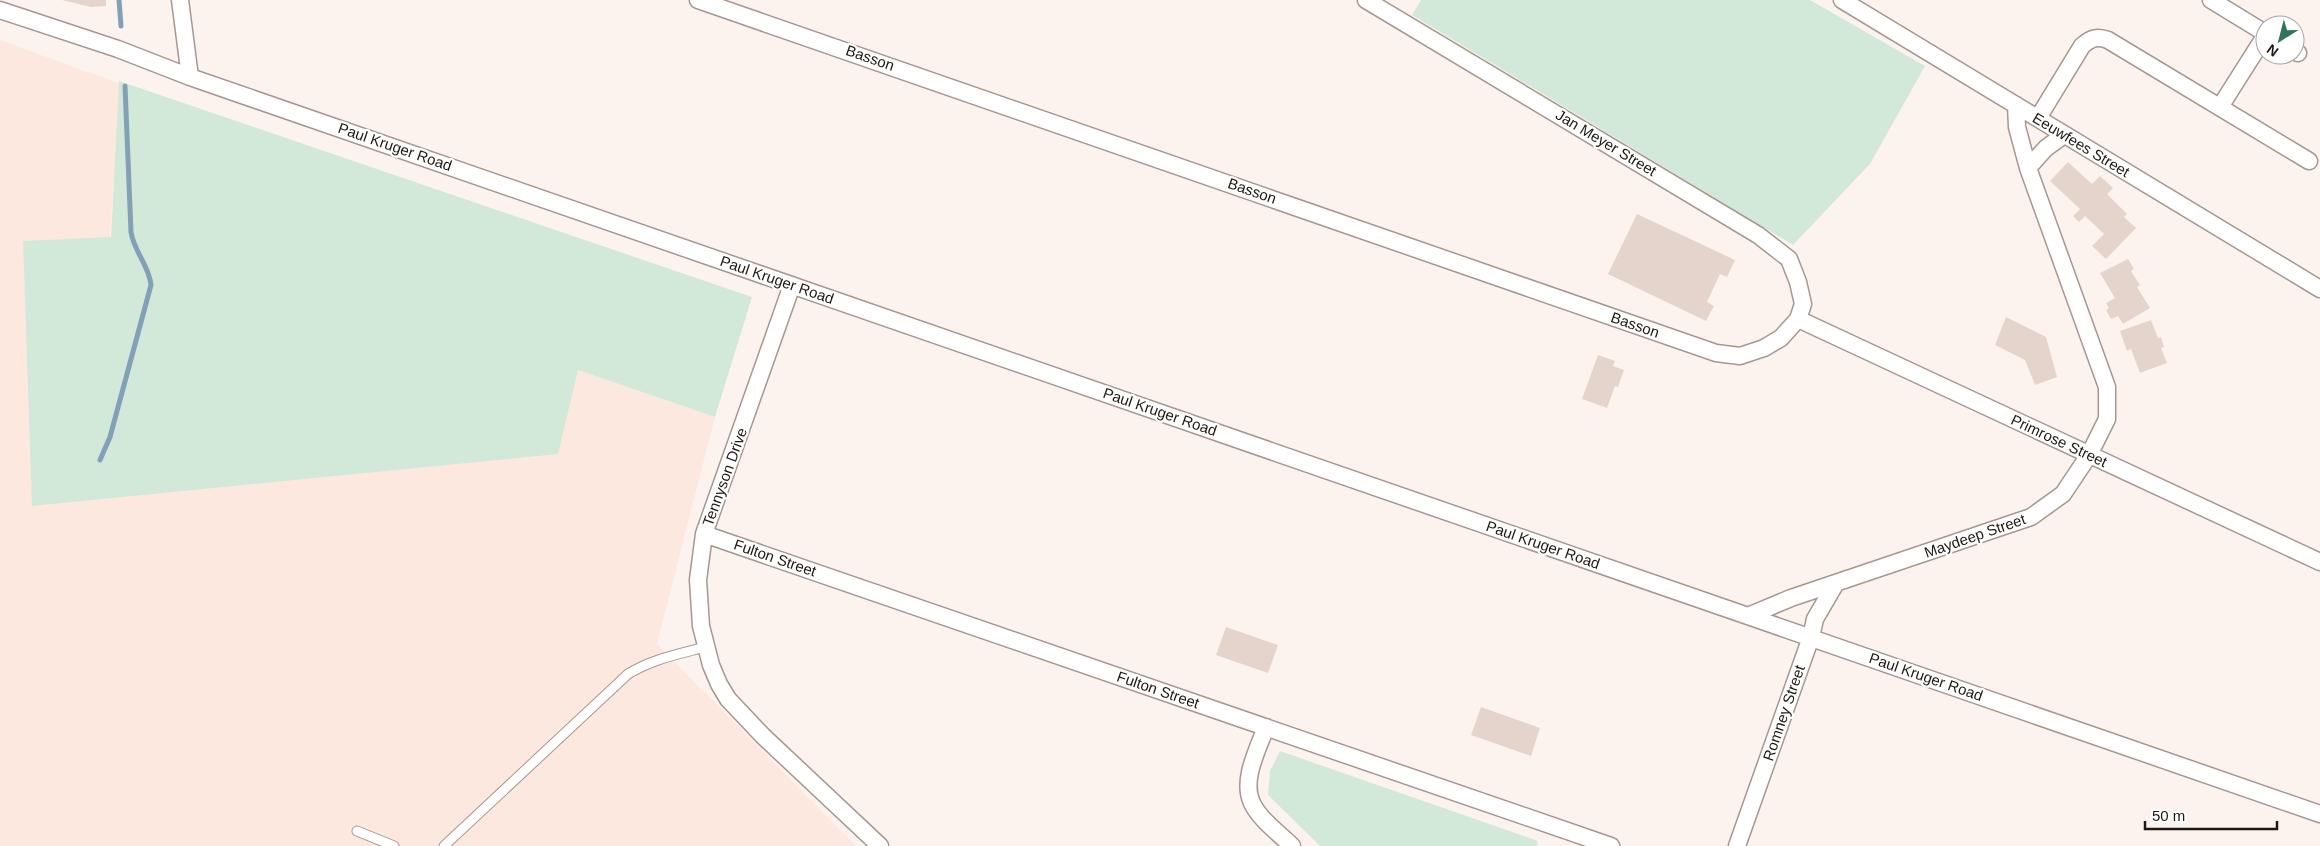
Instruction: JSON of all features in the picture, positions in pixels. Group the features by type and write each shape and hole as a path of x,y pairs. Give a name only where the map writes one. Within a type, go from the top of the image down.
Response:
{"street":[{"path":"180,0 190,77"},
{"name":"Basson","path":"698,0 1716,353 1740,356 1764,348 1781,338 1798,319"},
{"name":"Jan Meyer Street","path":"1366,0 1758,235 1789,259 1798,282 1803,304 1798,319"},
{"name":"Eeuwfees Street","path":"1842,0 2320,289"},
{"path":"2211,0 2255,28"},
{"name":"Paul Kruger Road","path":"0,10 118,49 190,77 2320,814"},
{"path":"2038,118 2082,46 2089,39 2099,37 2108,40 2309,161"},
{"path":"2220,107 2255,50"},
{"name":"Maydeep Street","path":"1748,616 1791,598 2031,518 2063,494 2089,455 2107,419 2107,387 2028,168 2017,127 2016,105"},
{"path":"2028,168 2046,148 2064,135"},
{"name":"Tennyson Drive","path":"792,285 704,534 698,580 705,647 719,684 728,699 763,736 880,846"},
{"name":"Primrose Street","path":"1798,319 2320,562"},
{"name":"Fulton Street","path":"704,534 1611,846"},
{"name":"Romney Street","path":"1737,846 1818,612 1836,583"},
{"path":"1266,727 1251,770 1249,787 1251,802 1257,812 1292,846"}],"lane":[{"path":"444,846 628,674 641,666 659,659 705,647"},
{"path":"357,831 394,846"}],"shaded area":[{"path":"0,40 121,84 91,500 578,370 715,417 657,644 856,846 0,846"}],"green space":[{"path":"1421,0 1810,0 1925,66 1870,164 1793,245 1412,15"},
{"path":"119,81 752,297 715,417 578,370 558,454 32,506 23,241 111,237"},
{"path":"1280,751 1538,841 1537,846 1320,846 1268,795 1270,771"}],"building":[{"path":"62,0 106,0 106,6 91,7"},
{"path":"2068,162 2092,184 2100,176 2113,188 2107,194 2127,214 2124,217 2136,228 2106,259 2092,246 2104,234 2085,216 2079,222 2073,216 2080,209 2050,181"},
{"path":"1637,214 1735,260 1727,277 1720,274 1707,302 1714,306 1706,321 1608,274"},
{"path":"2128,259 2134,269 2131,271 2140,285 2137,287 2150,308 2123,324 2118,316 2111,319 2106,310 2109,308 2106,303 2115,298 2100,273"},
{"path":"2006,317 2046,337 2057,377 2035,385 2025,360 1995,345"},
{"path":"2151,320 2158,338 2161,337 2164,347 2161,348 2167,363 2140,373 2131,349 2127,351 2120,331"},
{"path":"1598,355 1615,361 1613,366 1624,370 1618,387 1615,386 1607,408 1582,399"},
{"path":"1226,627 1278,645 1268,673 1216,655"},
{"path":"1481,707 1540,728 1531,756 1471,735"}],"waterway":[{"path":"119,0 121,26"},
{"path":"100,460 110,437 151,285 150,278 135,246 131,232 125,86"}]}
